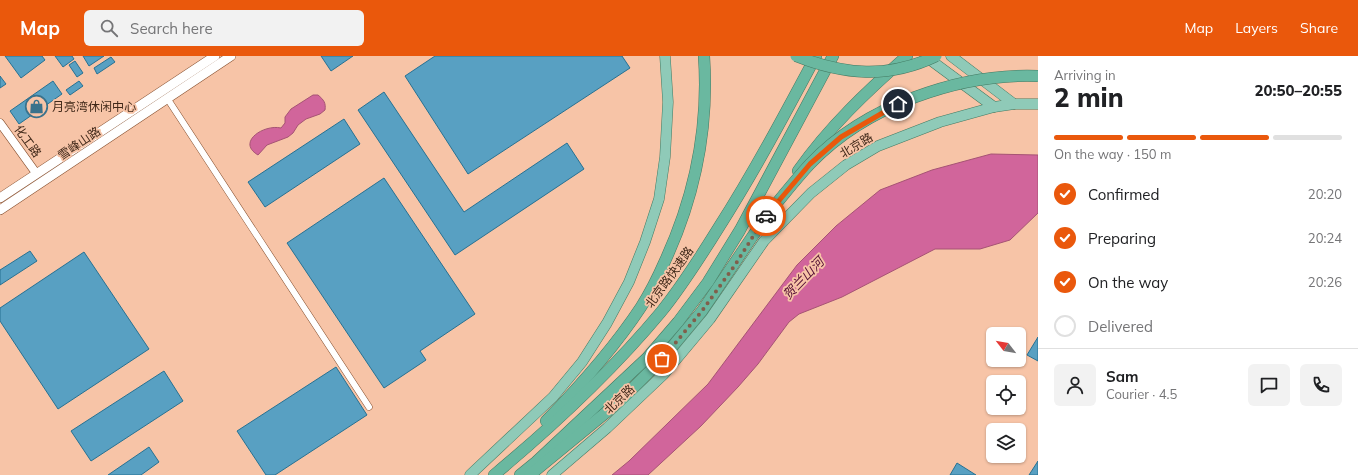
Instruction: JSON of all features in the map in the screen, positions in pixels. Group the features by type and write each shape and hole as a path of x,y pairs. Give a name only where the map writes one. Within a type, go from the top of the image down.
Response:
{"highway":[{"path":"494,475 555,412 599,363 641,307 657,278 672,246 691,193 699,158 705,116 704,56"},
{"path":"796,56 821,66 840,70 872,72 905,68 921,64 936,56"},
{"name":"北京路快速路","path":"494,475 538,439 600,379 661,312 697,263 730,209 762,155 816,56"},
{"path":"520,475 536,462 646,358 678,322 708,282 740,230 833,56"},
{"path":"530,475 620,401 662,359 702,311 731,271 765,217 803,164 832,129 874,85 907,56"},
{"path":"765,217 810,164 841,137 898,104 942,88 989,78 1017,75 1038,76"}],"main road":[{"name":"雪峰山路","path":"0,198 215,56"},
{"name":"雪峰山路","path":"0,210 231,56"},
{"path":"470,475 553,397 582,362 607,324 629,282 646,242 659,199 665,158 668,102 665,56"},
{"path":"924,56 994,107"},
{"path":"951,56 1014,104"},
{"name":"北京路","path":"552,475 607,428 664,374 710,319 764,241 811,193 846,165 878,146 940,122 994,107 1014,104 1038,104"}],"street":[{"path":"167,98 369,407"},
{"name":"化工路","path":"0,123 36,173"}],"water":[{"path":"313,95 318,95 323,100 325,103 325,110 320,114 306,119 298,125 293,133 288,137 267,145 258,155 252,150 250,145 251,140 255,135 260,131 274,127 281,128 285,123 285,117 291,109"},
{"name":"贺兰山河","path":"991,154 1038,155 1038,213 1010,240 980,249 935,249 842,297 799,314 789,322 758,364 738,387 701,426 648,475 612,475 629,461 708,384 797,265 836,226 880,190 932,170"}],"building":[{"path":"5,56 42,56 45,60 21,78"},
{"path":"55,56 72,56 74,59 63,67"},
{"path":"83,56 104,56 89,66"},
{"path":"321,56 353,56 331,71"},
{"path":"435,56 622,56 630,68 468,174 405,76"},
{"path":"111,57 115,62 97,74 94,68"},
{"path":"75,61 83,73 77,77 69,65"},
{"path":"0,76 6,84 0,88"},
{"path":"53,81 62,94 19,124 10,111"},
{"path":"79,81 83,86 70,95 66,90"},
{"path":"384,92 464,212 567,143 584,169 455,255 358,110"},
{"path":"344,119 360,144 265,207 248,182"},
{"path":"384,178 475,314 420,351 426,360 384,388 287,243"},
{"path":"30,251 37,261 0,285 0,270"},
{"path":"84,252 149,349 58,409 0,321 0,308"},
{"path":"1038,337 1038,361 1027,355"},
{"path":"336,367 367,415 275,475 266,475 237,431"},
{"path":"164,371 183,401 91,461 71,431"},
{"path":"149,447 159,462 141,475 108,475"},
{"path":"1038,461 1038,475 1029,475"},
{"path":"957,463 976,475 950,475"}],"way so far":[{"path":"662,359 702,311 735,265 766,216"}],"place":[{"name":"月亮湾休闲中心","path":"37,106"}],"route":[{"path":"766,216 810,164 841,137 898,104"}]}
